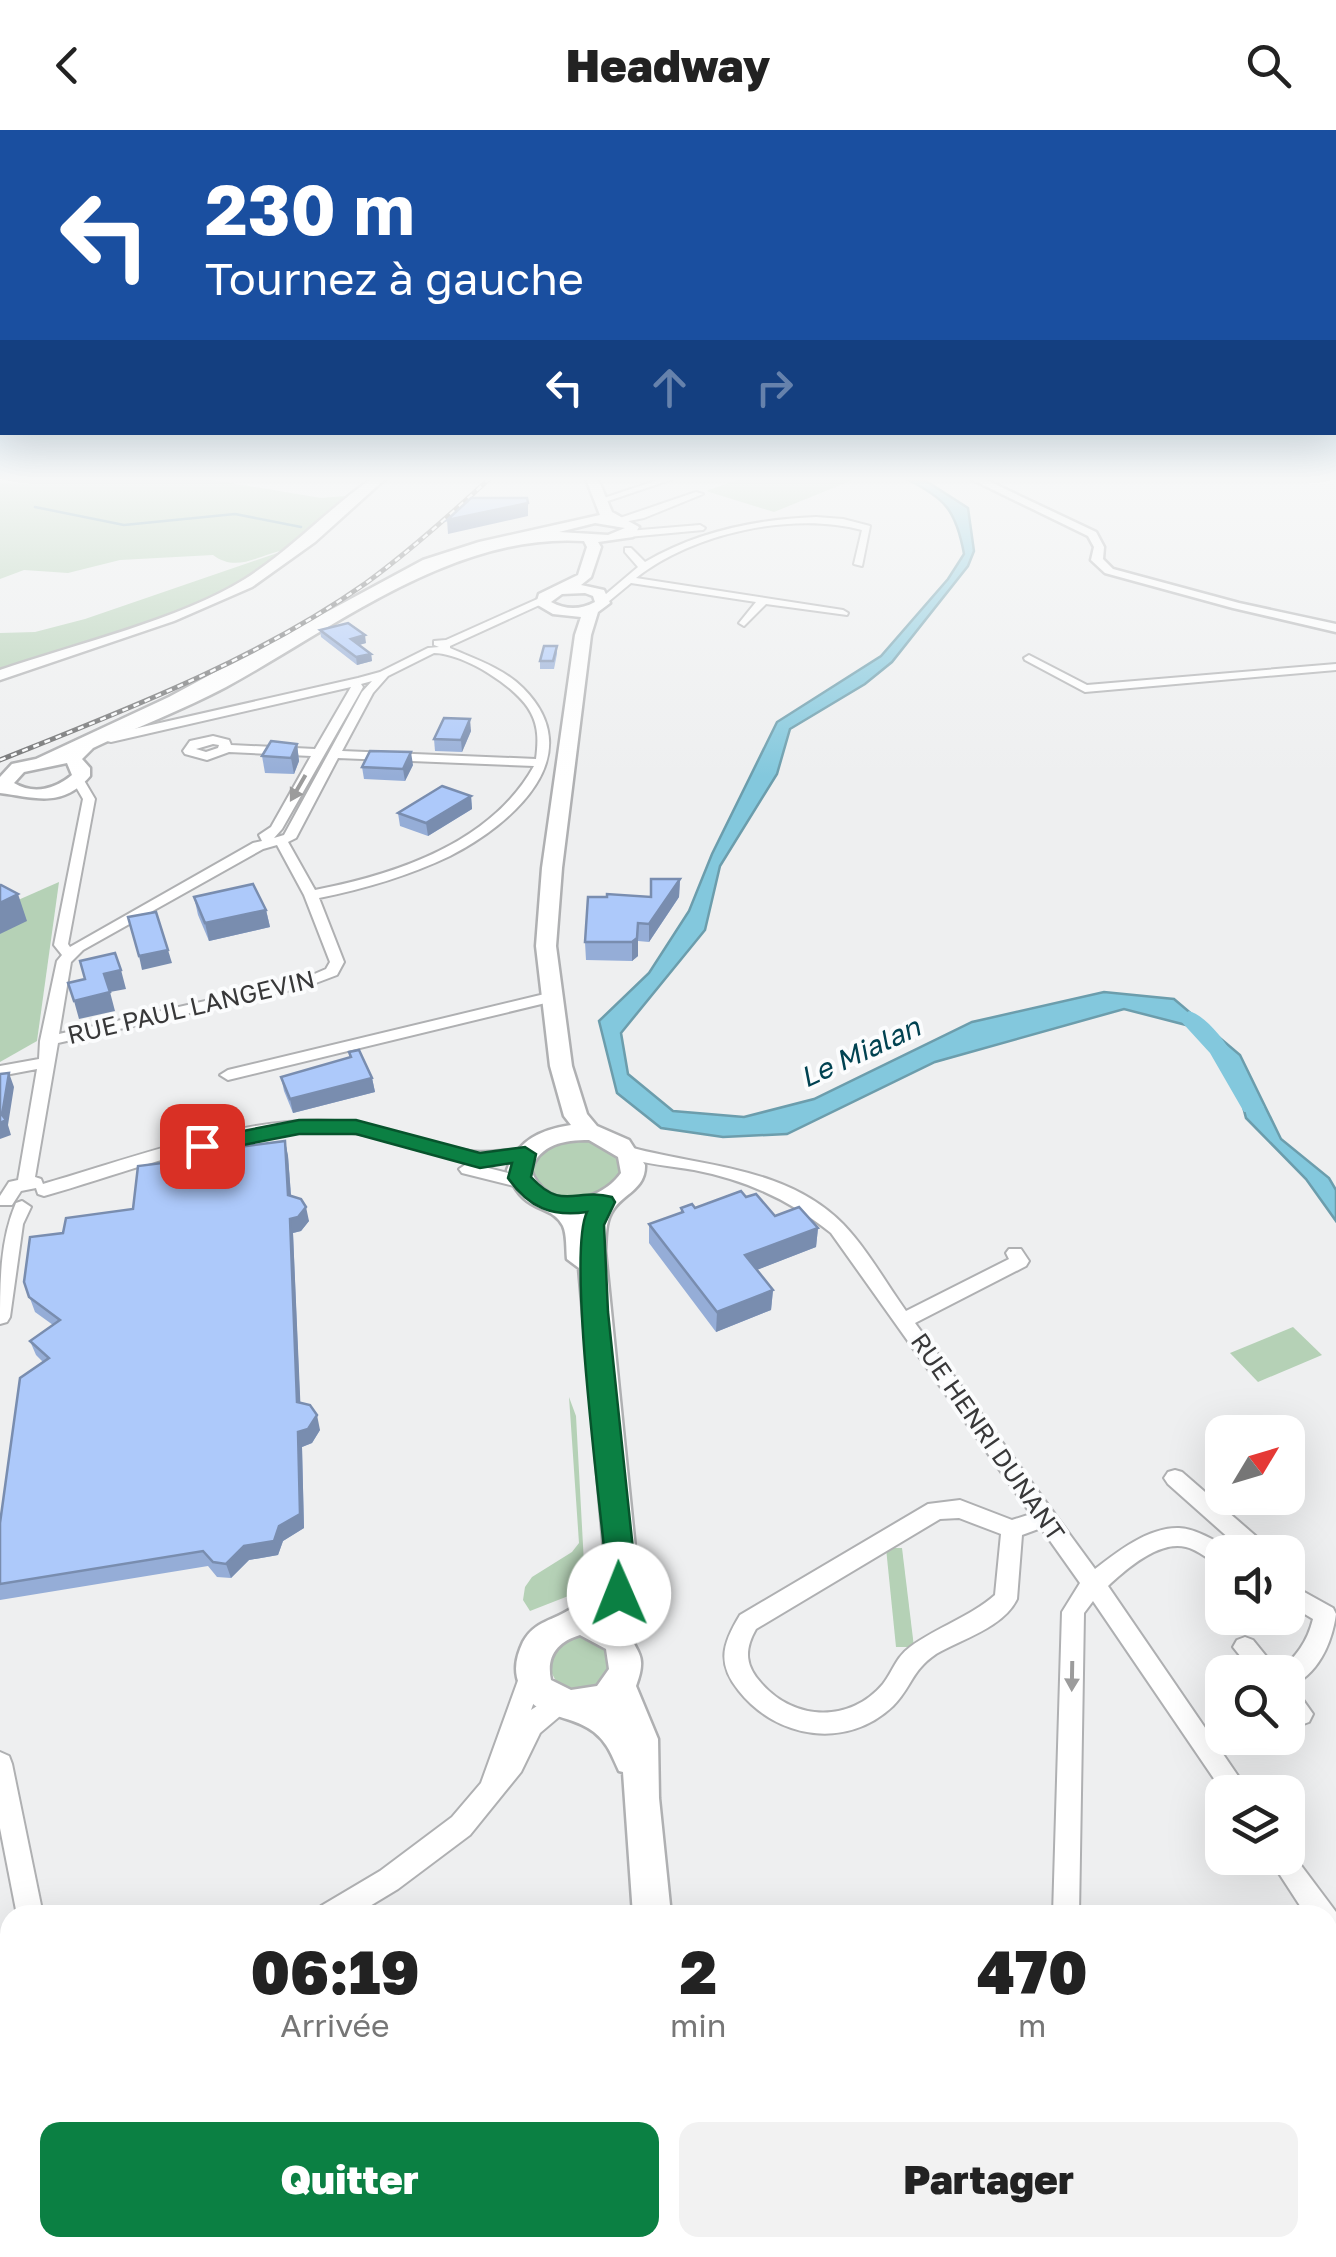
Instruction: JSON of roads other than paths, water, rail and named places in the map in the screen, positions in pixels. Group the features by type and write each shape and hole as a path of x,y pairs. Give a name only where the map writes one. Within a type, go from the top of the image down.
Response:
{"main road":[{"path":"0,676 169,618 256,578"},
{"path":"77,772 54,792 6,791 12,772 176,700 400,578"},
{"path":"77,772 76,752 87,744 217,685 408,578"},
{"path":"583,635 579,623 554,608 551,592 584,578"},
{"path":"554,1136 562,1116 561,1066 546,946 550,887 583,635 596,600 597,578"},
{"path":"564,589 596,600"},
{"path":"554,608 596,600"},
{"path":"44,760 77,772"},
{"path":"561,1066 576,1116 589,1132"},
{"path":"604,1202 560,1206 538,1199 522,1182 519,1170 525,1154 554,1136 589,1132 616,1142 628,1153 634,1167 630,1181 604,1202 592,1225 596,1312 622,1578 612,1632"},
{"path":"560,1206 576,1225 578,1239 609,1578 600,1602 580,1621 559,1626 541,1639 532,1658 532,1674 542,1691 610,1722 622,1734 641,1798"},
{"path":"570,1704 607,1698 619,1686 627,1662 623,1645 612,1632 580,1621"},
{"path":"619,1686 641,1740 641,1798 651,1905"}],"street":[{"path":"596,600 633,578"},
{"path":"1136,578 1336,628"},
{"path":"628,583 844,613"},
{"path":"744,623 763,601"},
{"path":"87,744 220,711 367,682 498,621 554,608"},
{"path":"279,836 311,896 415,866 462,844 523,796 546,754 545,724 531,700 515,684 486,666 440,648"},
{"path":"1029,658 1084,689 1336,667"},
{"path":"279,836 318,753 367,682"},
{"path":"26,1182 60,969 70,955 279,836 334,754 367,682"},
{"path":"225,748 318,753 325,757 334,754 542,763"},
{"path":"70,955 61,946 88,806 88,795 77,772"},
{"path":"54,792 78,796 88,806"},
{"name":"RUE PAUL LANGEVIN","path":"48,1041 308,982 332,972 337,962 311,896"},
{"path":"228,1075 553,997"},
{"path":"0,1071 46,1063"},
{"path":"9,1204 35,1203 44,1190 202,1146 272,1133 343,1126 400,1136 480,1160 525,1154"},
{"path":"272,1133 356,1138 522,1182"},
{"name":"RUE HENRI DUNANT","path":"628,1153 732,1174 804,1203 837,1229 1137,1644 1225,1775"},
{"path":"630,1181 676,1164"},
{"path":"0,1317 10,1190 26,1182 39,1184 44,1190"},
{"path":"905,1320 961,1284 1020,1260 1015,1253"},
{"path":"1175,1478 1240,1535"},
{"path":"1012,1528 1006,1599 907,1663 891,1692 865,1712 833,1725 798,1722 758,1699 742,1676 736,1644 748,1622 902,1528 948,1508 1012,1528 1046,1518"},
{"path":"1066,1905 1073,1612 1077,1600 1091,1585 1164,1538 1182,1537 1205,1548"},
{"path":"1305,1602 1331,1616 1305,1662"},
{"path":"1246,1647 1253,1655"},
{"path":"493,1784 532,1674"},
{"path":"347,1905 389,1880 461,1826 512,1764 530,1725 570,1704"},
{"path":"0,1764 28,1905"},
{"path":"1294,1875 1315,1905"}],"water":[{"name":"Le Mialan","path":"958,578 892,662 865,684 790,729 777,774 720,866 705,930 621,1033 628,1074 673,1111 744,1117 814,1099 972,1022 1104,992 1174,999 1240,1055 1281,1139 1329,1178 1336,1190 1336,1221 1306,1179 1246,1118 1234,1072 1216,1045 1186,1025 1124,1009 935,1062 787,1134 723,1137 661,1128 617,1093 599,1021 649,973 689,911 712,854 777,722 881,656 948,579"}],"waterway":[{"name":"Le Mialan","path":"1189,1018 1219,1050 1252,1107"}],"railway":[{"path":"0,760 234,660 324,611 372,578"}]}
